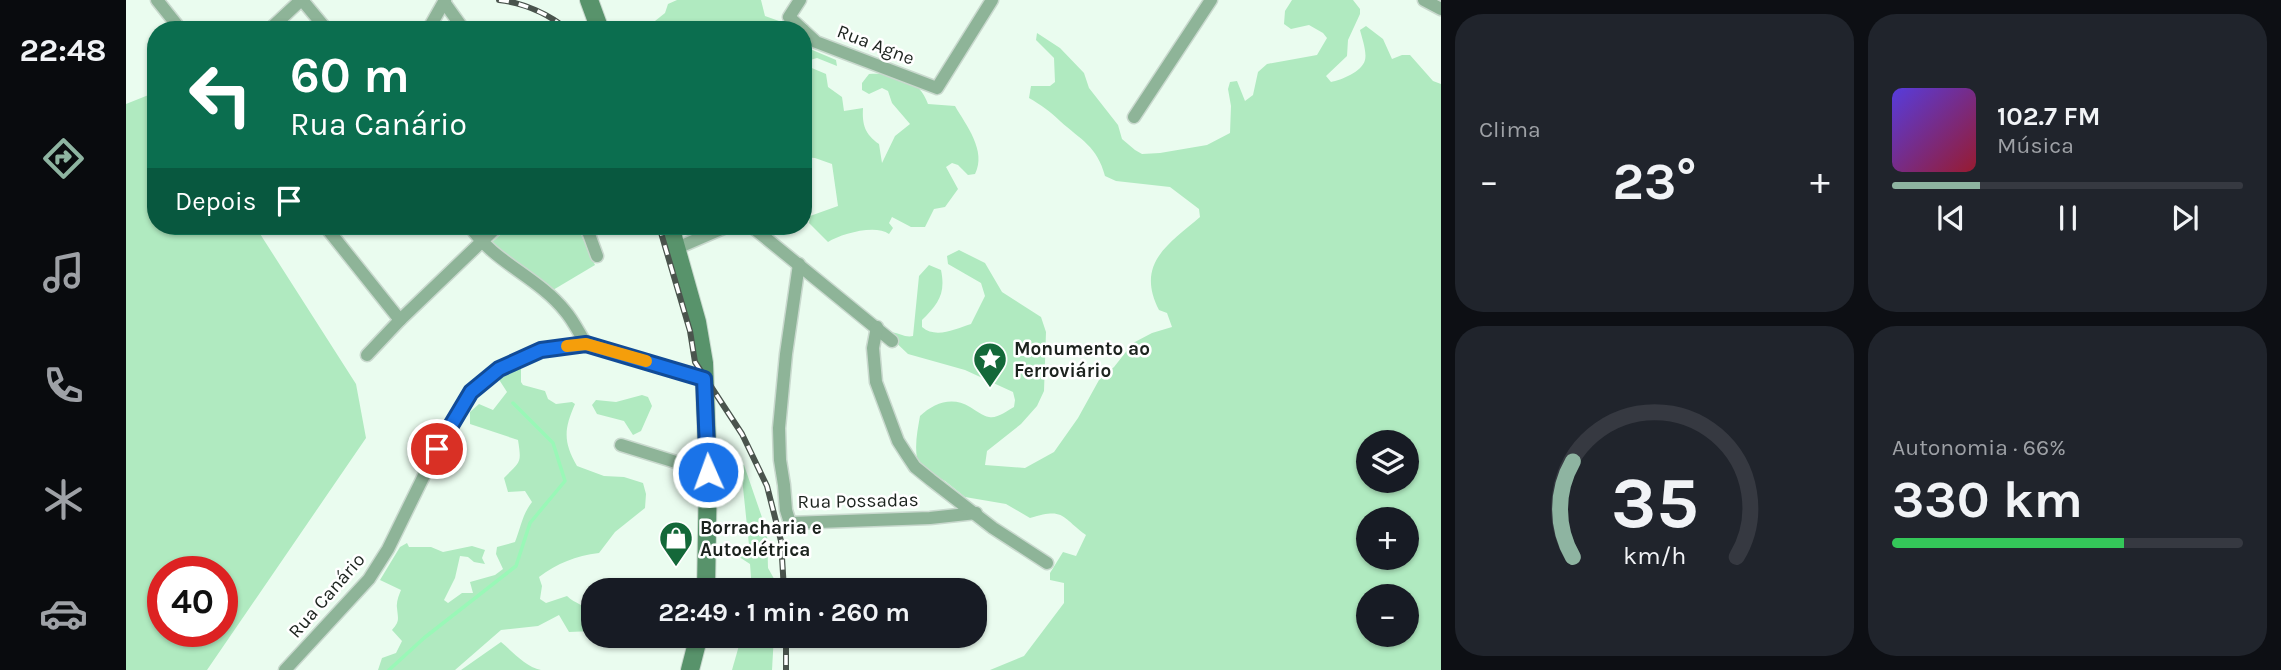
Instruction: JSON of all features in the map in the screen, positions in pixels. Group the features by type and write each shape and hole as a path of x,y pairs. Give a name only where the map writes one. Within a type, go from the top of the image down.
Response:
{"street":[{"path":"157,0 174,21"},
{"path":"279,21 302,0 320,21"},
{"path":"589,0 597,21"},
{"name":"Rua Agne","path":"793,21 789,17 800,0"},
{"name":"Rua Agne","path":"812,38 937,88 992,0"},
{"path":"1134,117 1211,0"},
{"path":"1424,0 1441,9"},
{"path":"433,21 444,1 458,21"},
{"path":"332,235 400,320"},
{"path":"476,235 480,242 565,310 586,344"},
{"path":"367,355 488,235"},
{"path":"589,235 597,256"},
{"path":"673,235 697,322 704,379 708,472 706,578"},
{"path":"677,248 707,235"},
{"path":"762,235 892,341"},
{"name":"Rua Possadas","path":"799,264 779,428 779,460 790,523 930,518 976,513"},
{"path":"877,327 873,348 876,382 898,441 915,467 993,528 1047,563"},
{"name":"Rua Canário","path":"285,670 369,579 388,549 437,449 471,392 499,369 541,350 586,344 704,379"},
{"path":"621,445 708,472"},
{"path":"690,670 696,648"}],"green space":[{"path":"677,0 761,0 765,16 779,21 655,21 665,13 668,4"},
{"path":"1292,0 1353,0 1360,9 1360,14 1348,40 1347,56 1326,76 1331,82 1351,75 1363,64 1365,53 1360,30 1366,26 1383,39 1392,59 1410,55 1433,81 1441,84 1441,670 990,670 1024,656 1064,603 1064,583 1050,580 1050,573 1063,552 1076,556 1086,535 1057,514 1030,518 1006,504 965,497 945,481 920,468 916,449 917,436 920,416 925,411 944,403 957,402 992,417 1014,407 1015,400 1013,392 965,370 908,354 889,336 891,332 913,336 919,276 929,265 941,270 942,286 939,298 922,320 922,327 927,331 939,333 971,324 985,296 981,283 948,264 947,256 959,250 985,263 1002,292 1041,317 1046,332 1044,391 1037,406 1021,424 987,451 985,465 1025,468 1054,452 1078,418 1099,380 1114,367 1133,343 1172,327 1167,313 1159,310 1153,294 1153,267 1167,246 1200,217 1199,209 1170,187 1116,181 1105,176 1093,150 1049,111 1029,98 1031,86 1050,86 1055,82 1054,58 1036,40 1037,33 1060,48 1084,73 1089,88 1118,125 1122,139 1142,154 1207,145 1230,133 1230,82 1237,81 1245,101 1253,95 1258,72 1267,64 1317,55 1327,38 1323,33 1309,25 1291,29 1284,24 1285,11"},
{"path":"812,50 836,60 837,66 817,58 812,59"},
{"path":"812,68 826,74 828,87 842,97 844,111 863,108 865,129 879,144 882,163 895,136 910,124 892,103 888,91 882,88 869,94 862,90 862,83 869,74 905,78 918,88 928,104 955,106 974,139 978,165 975,174 968,175 958,165 952,163 946,167 958,189 945,207 934,209 925,227 911,227 892,217 889,223 893,228 889,234 867,230 849,233 828,242 812,226 812,215 838,206 832,164 812,158"},
{"path":"147,96 147,235 261,235 356,384 366,438 238,625 238,556 147,556 147,647 223,647 207,670 126,670 126,104"},
{"path":"500,235 581,235 595,265 553,290 489,245"},
{"path":"521,369 523,385 545,391 548,399 556,404 575,404 567,428 567,442 577,466 604,476 624,477 643,483 646,494 645,508 615,532 599,553 567,561 539,577 542,586 540,599 546,603 567,596 581,606 581,632 569,632 559,615 538,626 501,630 455,670 378,670 382,658 396,653 402,641 392,630 398,620 397,603 401,590 380,580 400,547 407,543 409,547 431,547 443,552 472,546 485,550 482,558 485,564 460,556 455,578 444,600 448,603 462,593 473,593 470,582 495,575 503,569 496,554 497,547 515,542 532,502 525,491 508,492 504,478 517,465 520,454 518,440 470,424 470,412 479,404 493,410 507,392 498,378"},
{"path":"642,395 648,397 652,406 641,431 633,435 624,421 597,414 592,405 596,400 616,402"},
{"path":"730,462 744,465 767,532 768,568 774,578 751,578 750,564 733,553 718,552 717,547 737,549 749,545 742,478 737,473 721,471 720,465"},
{"path":"501,642 525,662 541,670 461,670"},
{"path":"738,648 773,648 772,670 732,670"}],"waterway":[{"path":"389,670 424,638 516,566 530,523 565,481 553,443 513,403"}],"railway":[{"path":"499,0 536,10 556,21"},
{"path":"662,235 690,331 695,362 742,434 767,486 781,541 783,578"},
{"path":"786,648 786,670"}],"slow traffic":[{"path":"567,346 586,344 646,361"}],"place":[{"name":"Monumento ao Ferroviário","path":"990,389"},
{"name":"Borracharia e Autoelétrica","path":"676,568"}],"route":[{"path":"437,449 471,392 499,369 541,350 586,344 704,379 708,472"}]}
